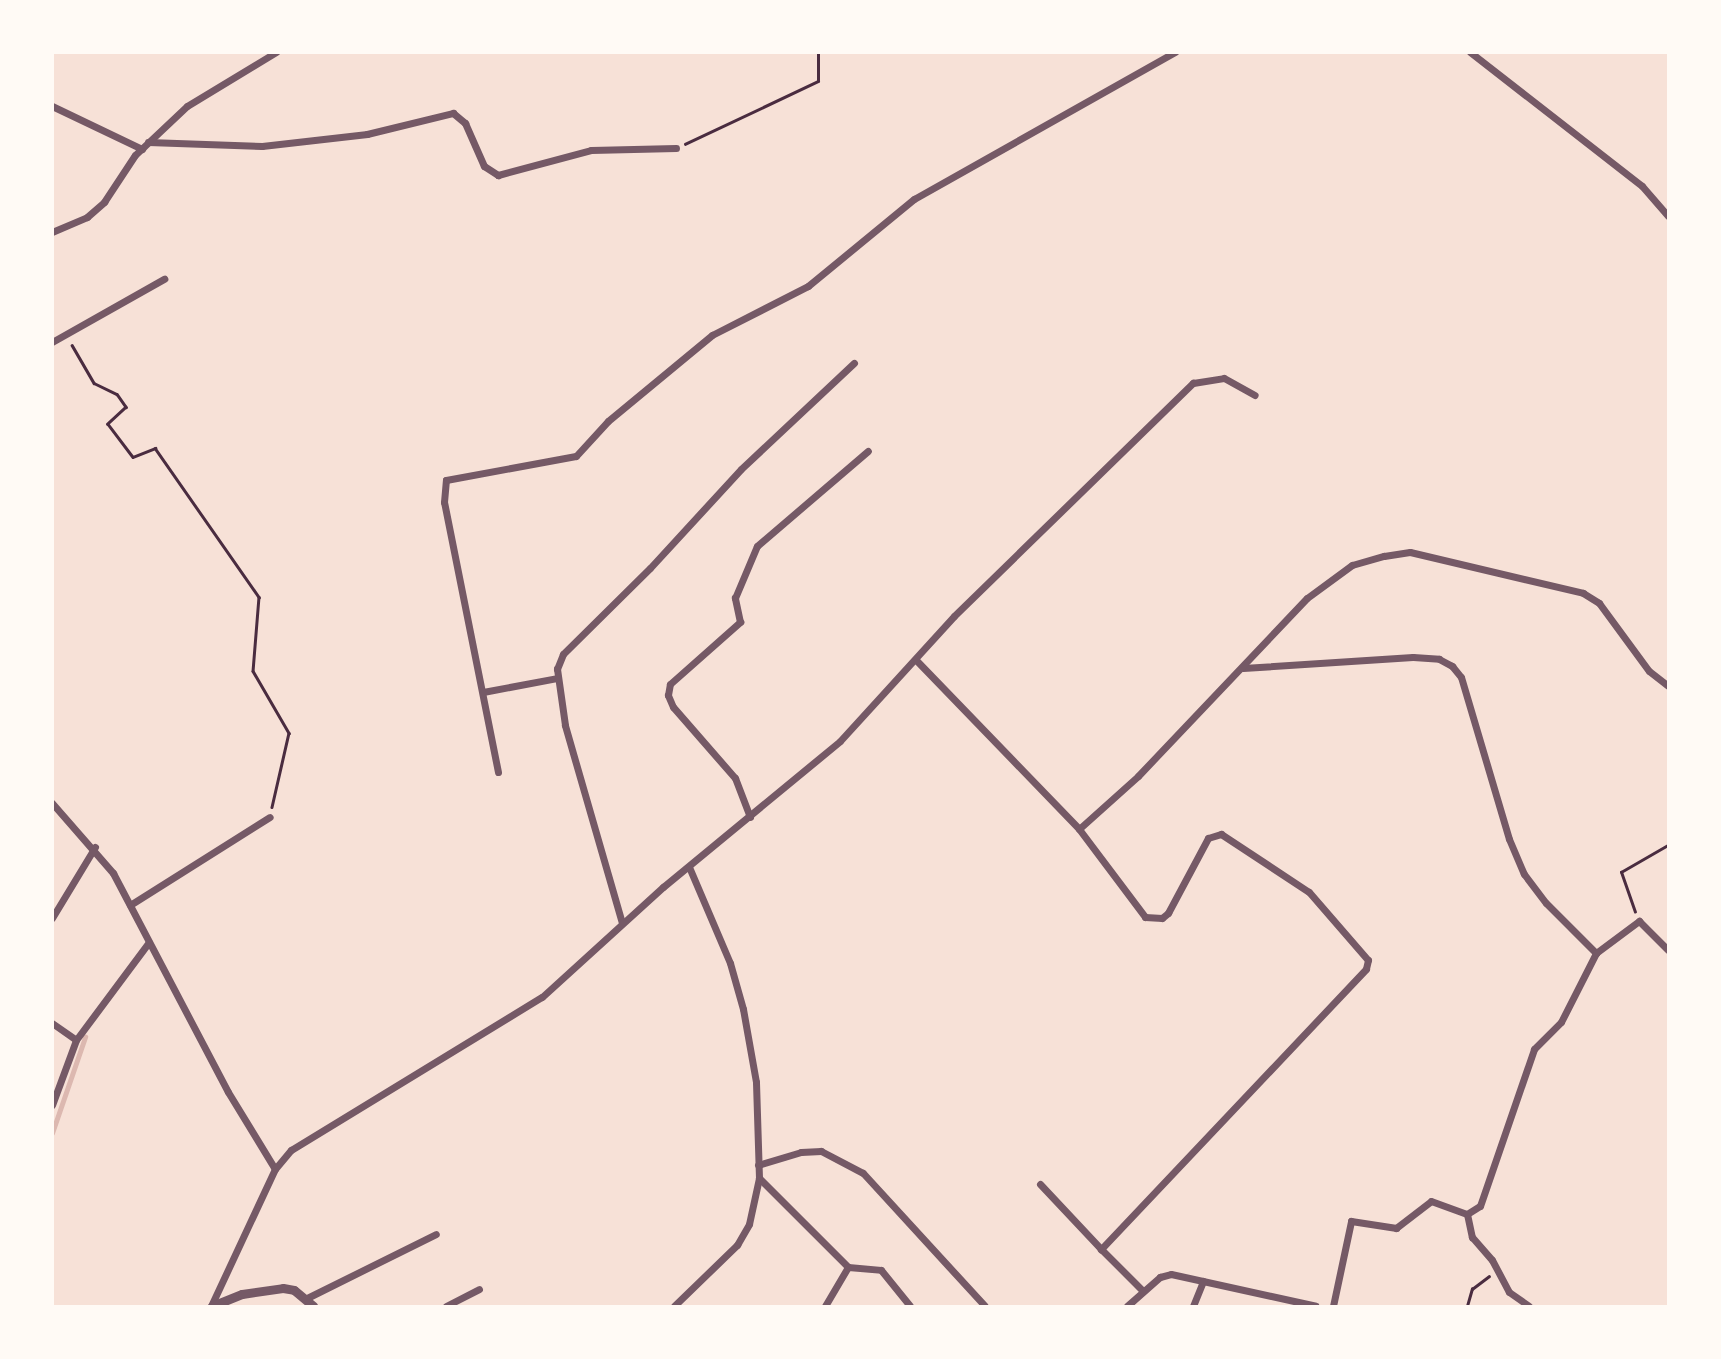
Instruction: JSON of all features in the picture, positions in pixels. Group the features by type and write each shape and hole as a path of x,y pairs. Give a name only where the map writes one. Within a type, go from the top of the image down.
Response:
{"street":[{"path":"52,232 87,217 104,202 148,142 187,106 276,52"},
{"path":"498,772 444,502 446,480 576,456 626,404 712,335 808,286 914,199 1175,52"},
{"path":"1470,52 1642,186 1668,216"},
{"path":"52,106 142,149"},
{"path":"148,142 262,146 367,134 453,113 465,123 484,166 498,175 591,150 676,148"},
{"path":"52,342 164,279"},
{"path":"622,923 565,725 557,678 557,669 563,654 650,568 741,469 854,363"},
{"path":"212,1307 275,1170 299,1143 542,997 622,923 840,741 954,616 1193,383 1224,378 1255,395"},
{"path":"750,817 735,778 673,707 668,695 670,684 740,622 735,598 757,546 868,451"},
{"path":"1079,829 1242,668 1307,598 1352,565 1410,552 1583,593 1599,603 1649,671 1668,686"},
{"path":"1242,668 1413,657 1439,659 1452,666 1461,677 1509,839 1524,874 1546,903 1596,953"},
{"path":"916,660 1079,829 1138,911 1153,919 1168,913 1208,838 1230,836 1308,892 1368,960 1366,969 1101,1249"},
{"path":"484,692 557,678"},
{"path":"54,806 95,848 130,905 239,1112 275,1170"},
{"path":"130,905 270,817"},
{"path":"52,918 95,848"},
{"path":"674,1307 737,1245 749,1224 759,1178 756,1082 743,1009 730,962 689,867"},
{"path":"1333,1307 1351,1221 1396,1228 1431,1201 1466,1213 1480,1206 1534,1049 1561,1022 1596,953 1641,922 1668,950"},
{"path":"52,1105 76,1040 149,942"},
{"path":"52,1023 76,1040"},
{"path":"758,1165 801,1152 821,1151 863,1173 985,1307"},
{"path":"759,1178 848,1267 881,1270 910,1307"},
{"path":"1040,1184 1143,1291"},
{"path":"1466,1213 1472,1237 1497,1270 1509,1292 1529,1307"},
{"path":"305,1299 436,1234"},
{"path":"825,1307 848,1267"},
{"path":"1126,1307 1143,1291 1171,1274 1316,1307"},
{"path":"1193,1307 1203,1280"},
{"path":"212,1307 262,1289 294,1290 313,1307"},
{"path":"446,1307 479,1289"}],"path":[{"path":"676,148 818,81 818,52"},
{"path":"66,334 94,383 117,394 126,407 108,424 133,457 155,448 259,597 253,671 289,733 270,817"},
{"path":"1641,922 1620,872 1668,845"},
{"path":"1467,1307 1472,1289 1497,1270"}],"waterway":[{"path":"52,1133 85,1037"}]}
